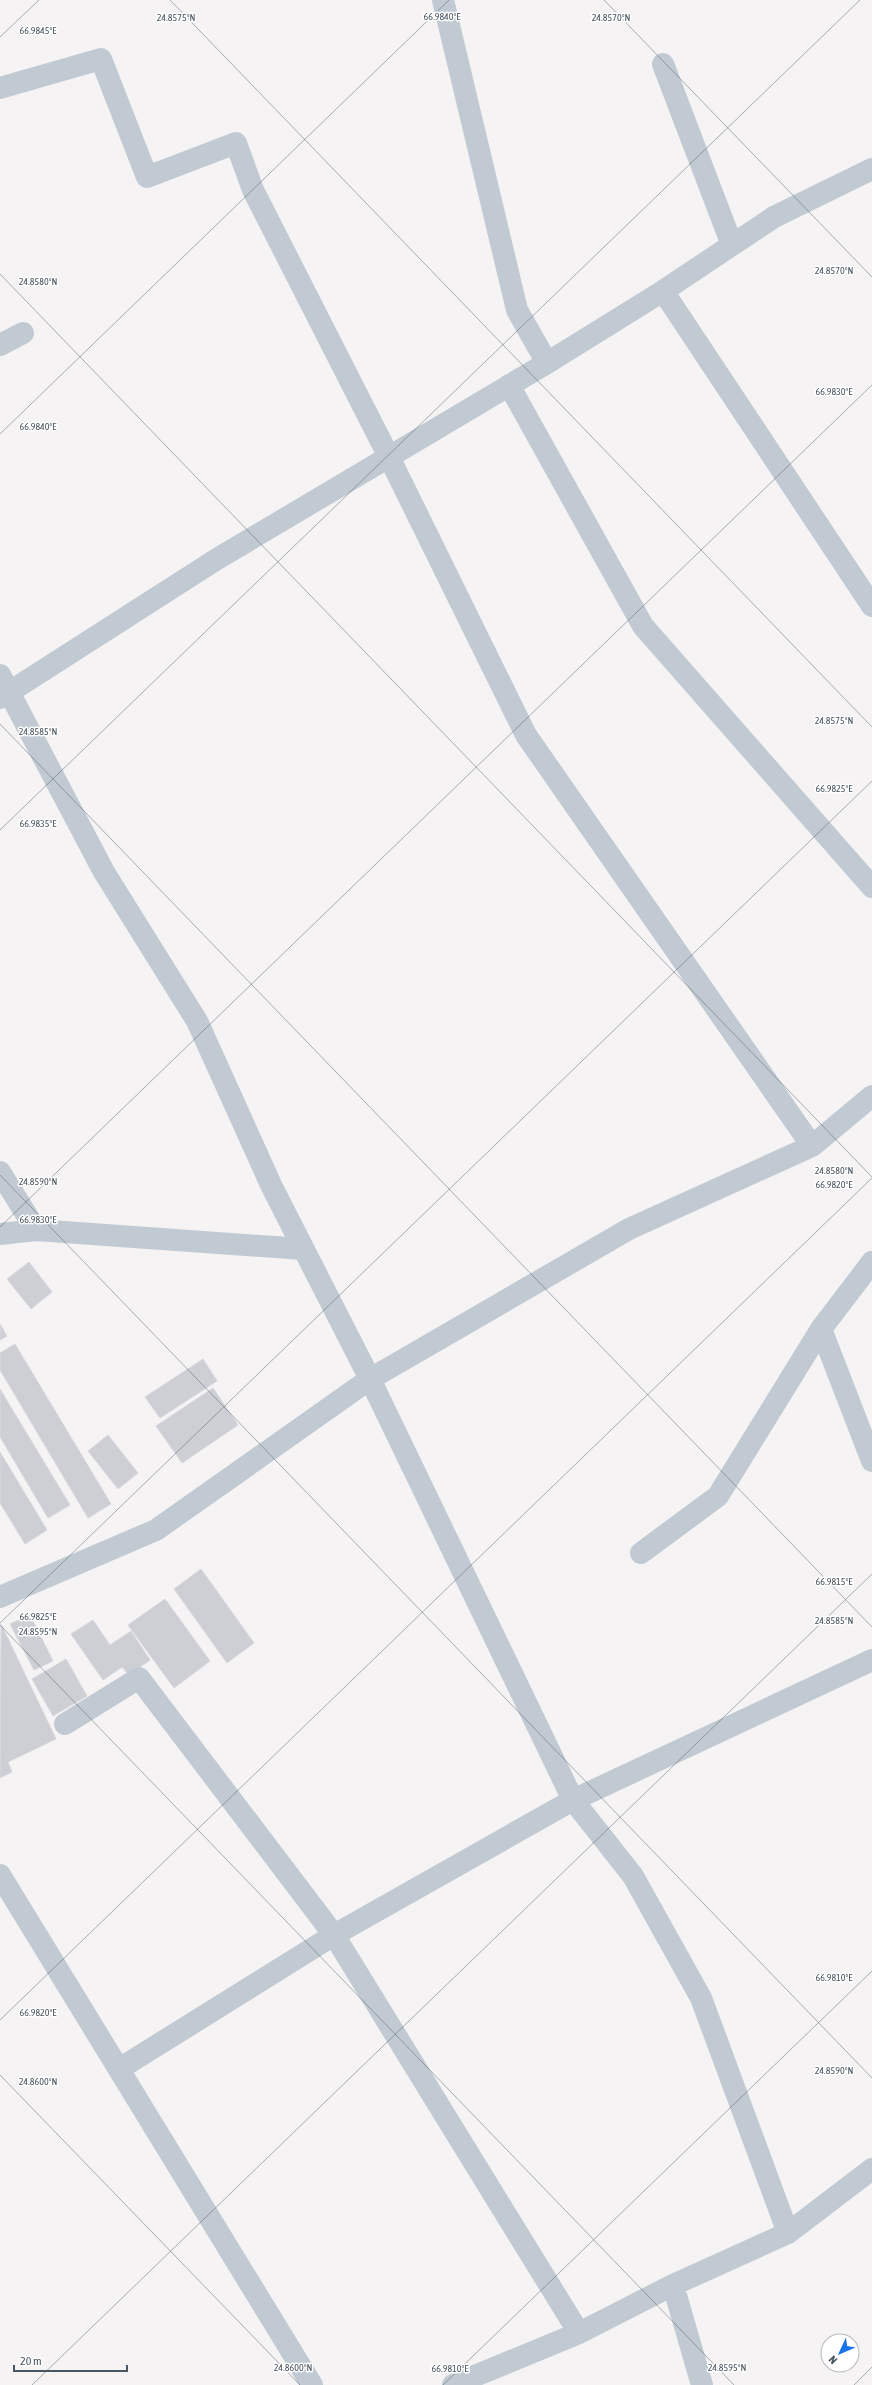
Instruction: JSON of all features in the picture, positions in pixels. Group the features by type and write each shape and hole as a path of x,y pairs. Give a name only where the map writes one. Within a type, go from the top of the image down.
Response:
{"street":[{"path":"443,0 518,310 547,363"},
{"path":"0,88 101,59 147,178 236,143 253,190 390,458 526,735 812,1146"},
{"path":"663,64 732,245"},
{"path":"788,2234 701,1998 633,1876 573,1800 370,1379 303,1249 197,1021 104,872 3,689 217,559 390,458 547,363 663,291 774,217 871,172"},
{"path":"663,291 872,606"},
{"path":"0,345 23,333"},
{"path":"509,385 643,626 872,887"},
{"path":"0,1597 156,1530 370,1379 629,1229 812,1146 872,1096"},
{"path":"0,1172 36,1230"},
{"path":"0,1234 36,1230 303,1249"},
{"path":"641,1553 718,1496 821,1329 872,1262"},
{"path":"821,1329 872,1461"},
{"path":"119,2069 334,1935 573,1800 872,1660"},
{"path":"65,1724 139,1678 334,1935 579,2333"},
{"path":"0,1874 312,2385"},
{"path":"453,2385 579,2333 673,2285 788,2234 872,2169"},
{"path":"673,2285 702,2385"}],"building":[{"path":"29,1262 52,1292 31,1309 7,1279"},
{"path":"0,1324 7,1336 0,1340"},
{"path":"15,1344 111,1504 88,1518 0,1370 0,1353"},
{"path":"203,1359 217,1381 160,1418 145,1397"},
{"path":"213,1388 238,1425 182,1463 156,1426"},
{"path":"0,1389 70,1505 48,1518 0,1437"},
{"path":"108,1435 138,1473 118,1489 88,1451"},
{"path":"0,1452 47,1530 25,1544 0,1503"},
{"path":"201,1569 254,1643 227,1663 174,1589"},
{"path":"165,1599 210,1661 174,1688 128,1625"},
{"path":"30,1615 53,1661 34,1670 10,1624"},
{"path":"93,1620 110,1645 131,1631 150,1660 129,1675 122,1667 103,1680 71,1634"},
{"path":"1,1624 56,1739 8,1762 12,1772 0,1778"},
{"path":"66,1659 87,1696 53,1716 32,1679"}]}
